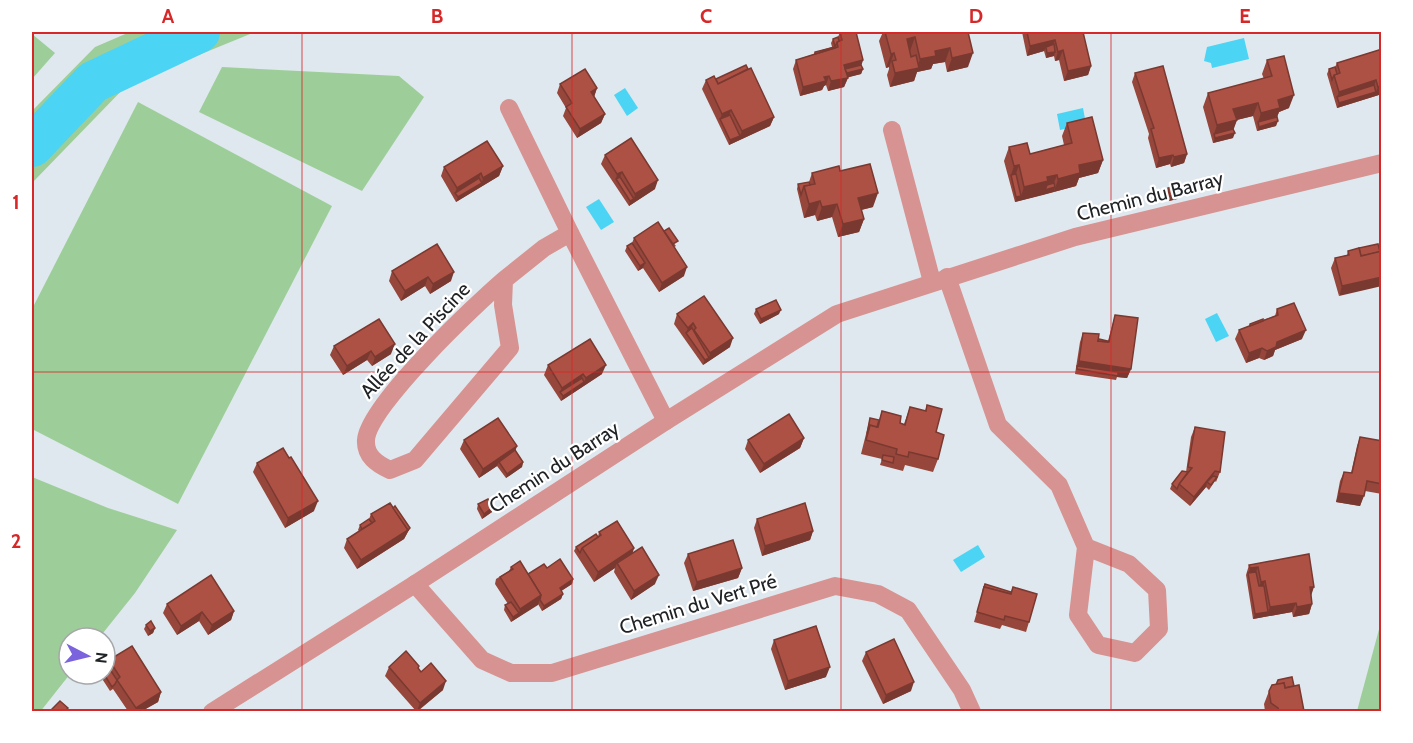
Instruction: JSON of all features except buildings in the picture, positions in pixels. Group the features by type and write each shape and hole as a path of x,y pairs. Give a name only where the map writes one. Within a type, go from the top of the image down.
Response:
{"street":[{"path":"509,108 666,421"},
{"path":"892,130 939,280 998,425 1059,485 1086,547 1078,615 1098,645 1135,653 1160,629 1157,590 1129,564 1086,547"},
{"name":"Chemin du Barray","path":"212,711 837,314 1075,237 1382,163"},
{"name":"Allée de la Piscine","path":"504,280 503,305 510,348 415,460 390,470 377,464 369,453 366,439 374,418 441,340 472,308 504,280 544,248 570,233"},
{"name":"Chemin du Vert Pré","path":"415,584 482,660 511,673 552,673 835,586 878,594 908,610 962,690 972,711"}],"green space":[{"path":"130,32 255,32 128,84 32,183 32,111 95,47"},
{"path":"32,34 55,53 32,79"},
{"path":"222,67 399,76 424,97 362,191 199,112"},
{"path":"138,102 332,206 178,504 32,429 32,309"},
{"path":"32,477 108,508 177,530 135,593 109,626 57,626 57,686 61,686 40,712 32,711"},
{"path":"1381,622 1381,711 1357,711"}],"water":[{"path":"1244,38 1249,59 1212,68 1211,63 1204,61 1207,47"},
{"path":"625,88 638,108 627,116 614,95"},
{"path":"1083,108 1086,124 1060,130 1057,114"},
{"path":"599,199 614,222 601,230 586,207"},
{"path":"1217,313 1229,336 1216,342 1205,319"},
{"path":"978,545 985,557 961,572 953,560"}],"waterway":[{"path":"32,146 93,82 199,32"}]}
